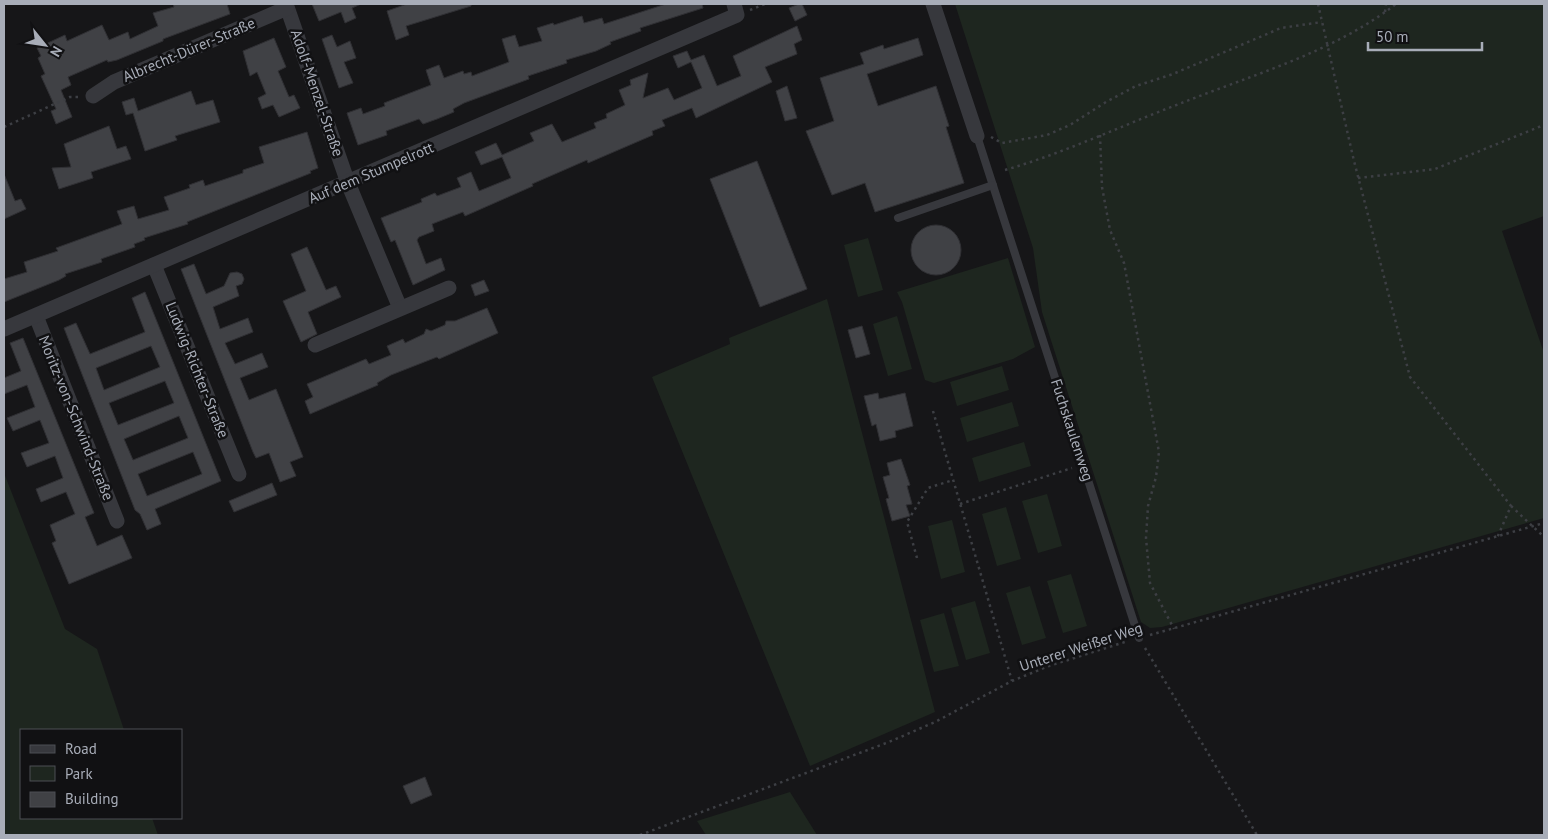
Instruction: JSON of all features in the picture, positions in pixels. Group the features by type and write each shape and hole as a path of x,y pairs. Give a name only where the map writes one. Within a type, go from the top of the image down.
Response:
{"street":[{"name":"Fuchskaulenweg","path":"934,4 977,136"},
{"name":"Albrecht-Dürer-Straße","path":"94,96 114,82 287,6"},
{"name":"Adolf-Menzel-Straße","path":"287,6 348,183 400,308"},
{"name":"Auf dem Stumpelrott","path":"4,329 348,183 736,9"},
{"name":"Ludwig-Richter-Straße","path":"154,265 239,474"},
{"path":"315,344 449,288"},
{"name":"Moritz-von-Schwind-Straße","path":"36,316 117,521"}],"lane":[{"name":"Fuchskaulenweg","path":"977,136 1139,638"},
{"path":"898,218 993,185"}],"path":[{"path":"1318,4 1358,178 1410,377 1511,506 1535,526 1544,537"},
{"path":"1384,13 1386,4"},
{"path":"1005,170 1043,159 1328,45 1384,13 1396,4"},
{"path":"977,136 986,135 1002,143 1047,135 1070,125 1136,86 1173,74 1281,28 1322,22"},
{"path":"4,127 70,97 94,96"},
{"path":"1358,178 1435,169 1544,126"},
{"path":"1100,135 1102,187 1108,211 1110,230 1124,263 1159,452 1156,476 1148,506 1146,538 1150,583 1174,630"},
{"path":"933,411 1012,682"},
{"path":"960,504 1083,464"},
{"path":"917,558 908,522 928,488 953,480"},
{"path":"1497,538 1511,506"},
{"name":"Unterer Weißer Weg","path":"640,835 889,742 935,722 1012,682 1085,654 1497,538 1544,523"},
{"path":"1139,638 1257,835"}],"green space":[{"path":"955,4 1544,4 1544,216 1502,231 1544,353 1544,518 1162,627 1150,628 1141,622 1042,312 1033,248"},
{"path":"868,238 883,290 858,297 844,245"},
{"path":"1008,258 1035,347 1013,359 934,383 925,380 902,302 897,292"},
{"path":"827,299 935,712 810,766 652,377 730,344 729,338"},
{"path":"897,316 912,369 888,376 873,324"},
{"path":"1002,366 1009,390 957,406 950,382"},
{"path":"1012,402 1019,426 967,442 960,418"},
{"path":"1024,442 1031,466 979,482 972,458"},
{"path":"4,473 65,629 97,649 124,729 20,729 20,819 152,819 158,835 4,835"},
{"path":"1047,494 1062,546 1038,553 1022,501"},
{"path":"1006,507 1021,559 997,566 982,514"},
{"path":"952,520 965,572 941,579 928,526"},
{"path":"1071,574 1087,626 1063,633 1047,581"},
{"path":"1030,586 1046,638 1022,645 1006,593"},
{"path":"975,601 990,653 966,660 951,608"},
{"path":"944,613 959,666 934,672 920,620"},
{"path":"790,792 817,835 706,835 697,821"}],"building":[{"path":"173,4 227,4 230,14 163,39 163,41 117,60 108,62 107,60 68,77 71,85 61,90 72,117 56,124 51,111 56,109 41,76 45,74 38,58 41,56 37,48 65,35 67,41 102,25 109,40 128,32 130,39 158,26 153,13 174,7"},
{"path":"312,4 361,4 352,8 356,18 345,23 341,12 319,21"},
{"path":"407,4 471,4 471,6 406,26 409,35 396,40 387,11"},
{"path":"666,4 702,4 703,8 640,28 641,31 610,42 611,44 596,51 566,60 567,63 528,76 529,79 464,103 453,109 454,112 437,119 423,124 419,119 386,131 387,135 358,145 347,113 361,108 363,114 385,106 384,103 431,85 426,70 439,65 444,78 463,71 464,74 471,72 472,76 509,62 502,39 515,35 519,47 542,41 537,28 553,23 554,25 582,16 584,23 602,18 604,24"},
{"path":"802,4 807,15 795,21 789,8"},
{"path":"797,26 802,40 794,44 797,54 765,67 772,82 696,118 692,108 662,120 665,126 652,131 653,135 588,163 587,160 465,216 463,212 432,224 434,231 419,237 417,240 426,264 441,258 445,270 413,285 395,240 391,242 381,218 422,202 421,199 435,193 437,196 461,187 457,178 471,172 479,191 511,178 502,157 481,165 475,152 496,143 502,155 534,141 530,133 552,124 562,142 596,128 594,123 607,118 606,114 625,105 619,90 631,85 630,80 648,73 643,98 668,88 674,100 702,88 691,62 678,68 673,56 687,51 691,60 704,55 717,86 741,76 733,56"},
{"path":"332,35 337,47 350,41 356,58 344,62 353,83 339,88 322,39"},
{"path":"274,38 286,67 278,71 289,97 294,95 300,108 279,117 273,105 262,109 258,98 266,94 257,72 250,76 243,51"},
{"path":"918,38 923,55 867,74 878,106 936,86 949,126 946,127 964,183 875,212 865,183 832,195 806,131 834,121 820,78 864,64 860,53 883,45 884,49"},
{"path":"787,86 797,118 785,121 776,91"},
{"path":"191,91 196,105 213,100 220,122 175,136 177,140 145,151 133,113 126,115 122,102 134,98 138,111"},
{"path":"109,126 117,149 126,146 131,159 91,172 93,178 59,189 52,168 71,167 64,144"},
{"path":"307,132 318,168 310,171 311,173 187,222 188,224 144,238 145,240 134,244 135,247 101,259 102,262 65,274 66,276 59,280 4,302 4,279 27,272 24,262 58,251 56,248 122,224 117,211 134,206 138,219 169,210 164,197 190,188 189,185 203,180 205,186 243,173 243,170 264,163 259,147"},
{"path":"757,161 807,289 760,307 710,179"},
{"path":"4,174 15,201 21,199 26,209 4,219"},
{"path":"936,225 946,227 954,232 959,240 961,250 959,260 954,268 946,273 936,275 926,273 918,268 913,260 911,250 913,240 918,232 926,227"},
{"path":"307,247 326,290 336,286 341,297 308,312 317,334 301,342 283,301 306,291 291,254"},
{"path":"194,264 206,294 224,286 230,273 237,272 242,274 244,279 242,284 236,286 239,296 213,307 220,329 248,318 253,332 225,343 235,364 262,353 268,367 240,378 249,400 276,389 303,457 290,462 296,476 280,482 269,453 256,458 253,452 181,269"},
{"path":"484,280 489,291 475,296 471,285"},
{"path":"145,292 221,481 155,509 161,524 147,530 140,514 135,510 64,328 76,323 90,354 145,332 132,298","holes":["151,346 160,367 104,390 96,368","165,381 174,403 118,425 109,403","179,416 188,438 133,460 124,439","193,452 202,474 147,496 138,474"]},
{"path":"487,308 498,333 439,359 437,357 391,375 377,383 378,385 310,414 305,401 313,397 307,384 366,359 369,364 391,355 387,346 403,339 405,343 424,334 426,329 431,331 445,325 446,321 455,321"},
{"path":"862,326 870,354 856,358 848,330"},
{"path":"23,338 94,513 85,517 97,546 122,535 132,558 69,584 52,543 56,541 50,525 75,514 66,492 41,502 36,489 63,478 55,456 27,467 21,453 49,443 40,420 13,431 7,418 35,407 27,385 4,394 4,378 21,371 10,343"},
{"path":"878,393 879,399 905,393 913,426 895,431 896,437 880,441 876,424 872,426 864,396"},
{"path":"901,459 910,485 907,486 912,504 906,505 910,516 892,521 886,499 889,498 883,477 890,475 887,463"},
{"path":"272,483 277,495 234,512 229,501"},
{"path":"425,777 432,795 411,804 403,786"}]}
